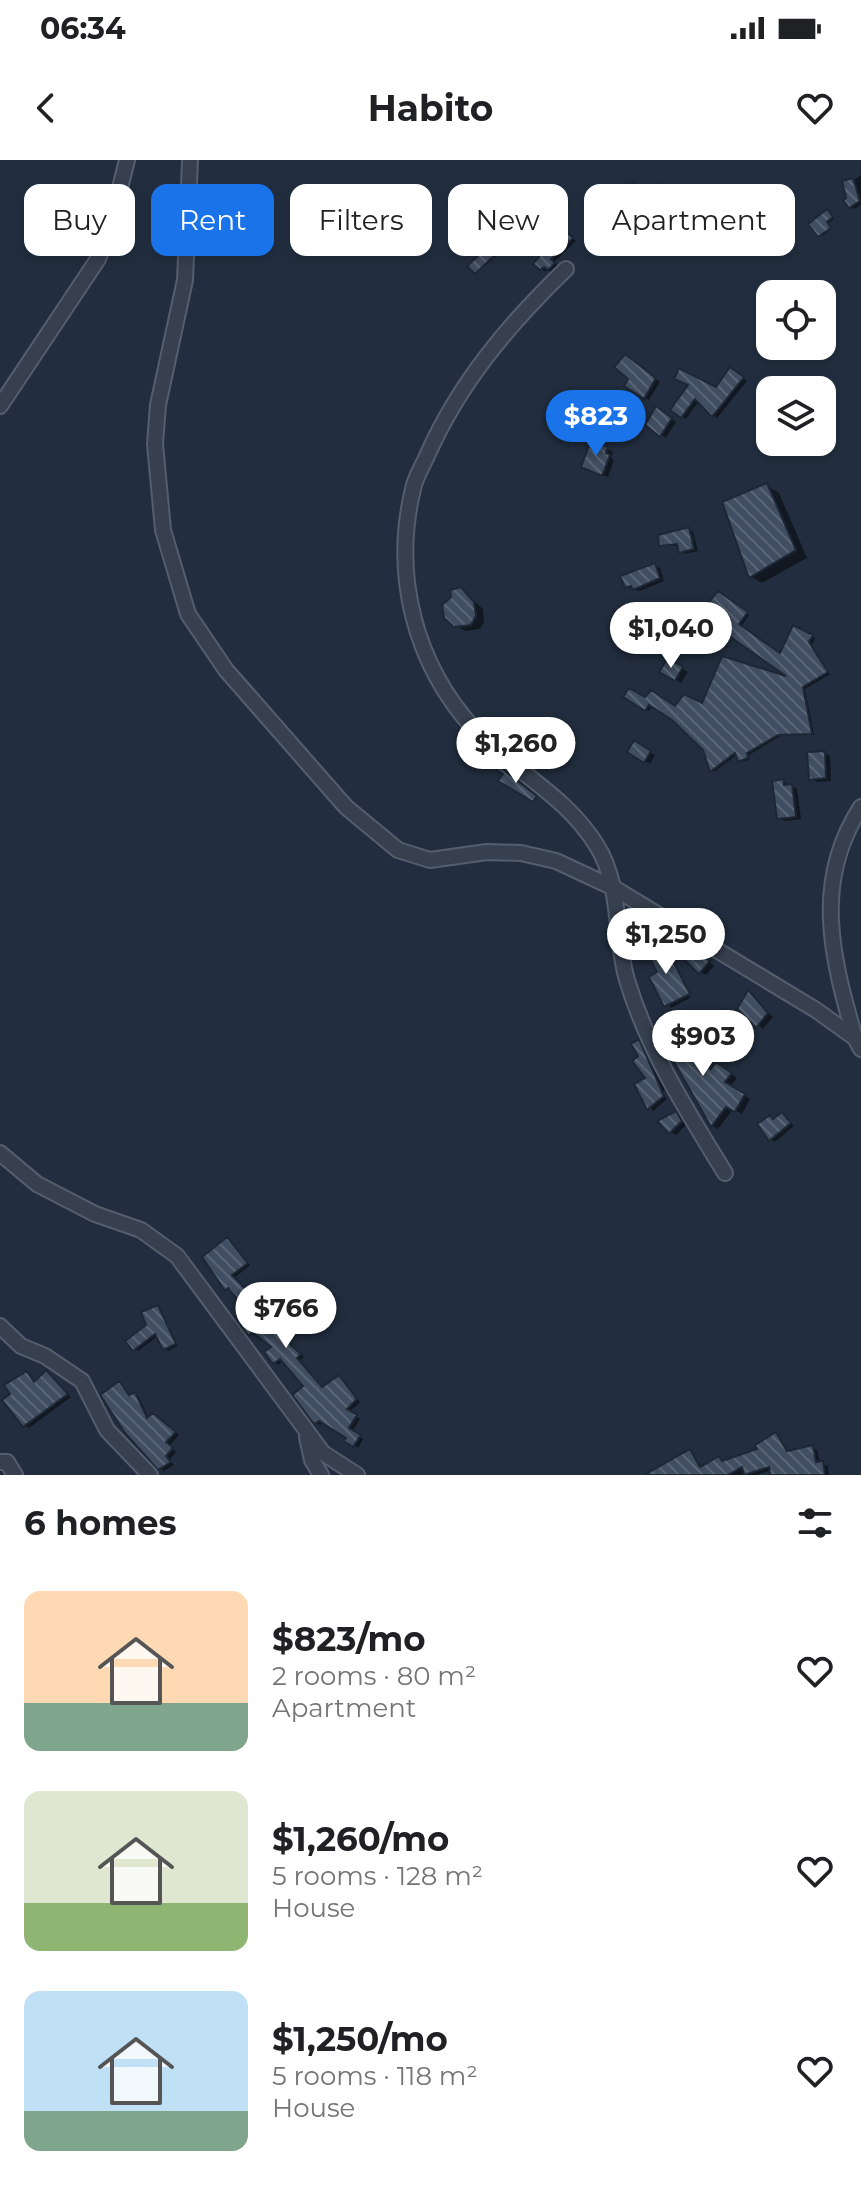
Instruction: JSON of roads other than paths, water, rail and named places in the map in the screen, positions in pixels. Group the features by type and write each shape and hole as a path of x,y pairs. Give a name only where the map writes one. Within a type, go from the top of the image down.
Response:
{"street":[{"path":"0,406 98,259 111,224 127,160"},
{"path":"190,160 185,280 158,405 155,444 163,530 188,614 226,670 346,807 398,850 430,860 487,852 521,853 556,861 614,888 816,1010 858,1044"},
{"path":"566,269 515,318 477,368 439,430 413,488 407,542 408,595 418,641 439,683 475,730 547,788 580,821 599,848 614,888 624,964 641,1024 663,1069 725,1173"},
{"path":"858,1044 836,972 831,887 836,855 861,807"},
{"path":"0,1153 37,1184 95,1214 141,1230 177,1256 323,1453 357,1475"},
{"path":"0,1327 21,1346 45,1356 82,1381 107,1430 150,1475"},
{"path":"306,1432 312,1460 321,1475"},
{"path":"0,1462 7,1462 15,1475"}]}
